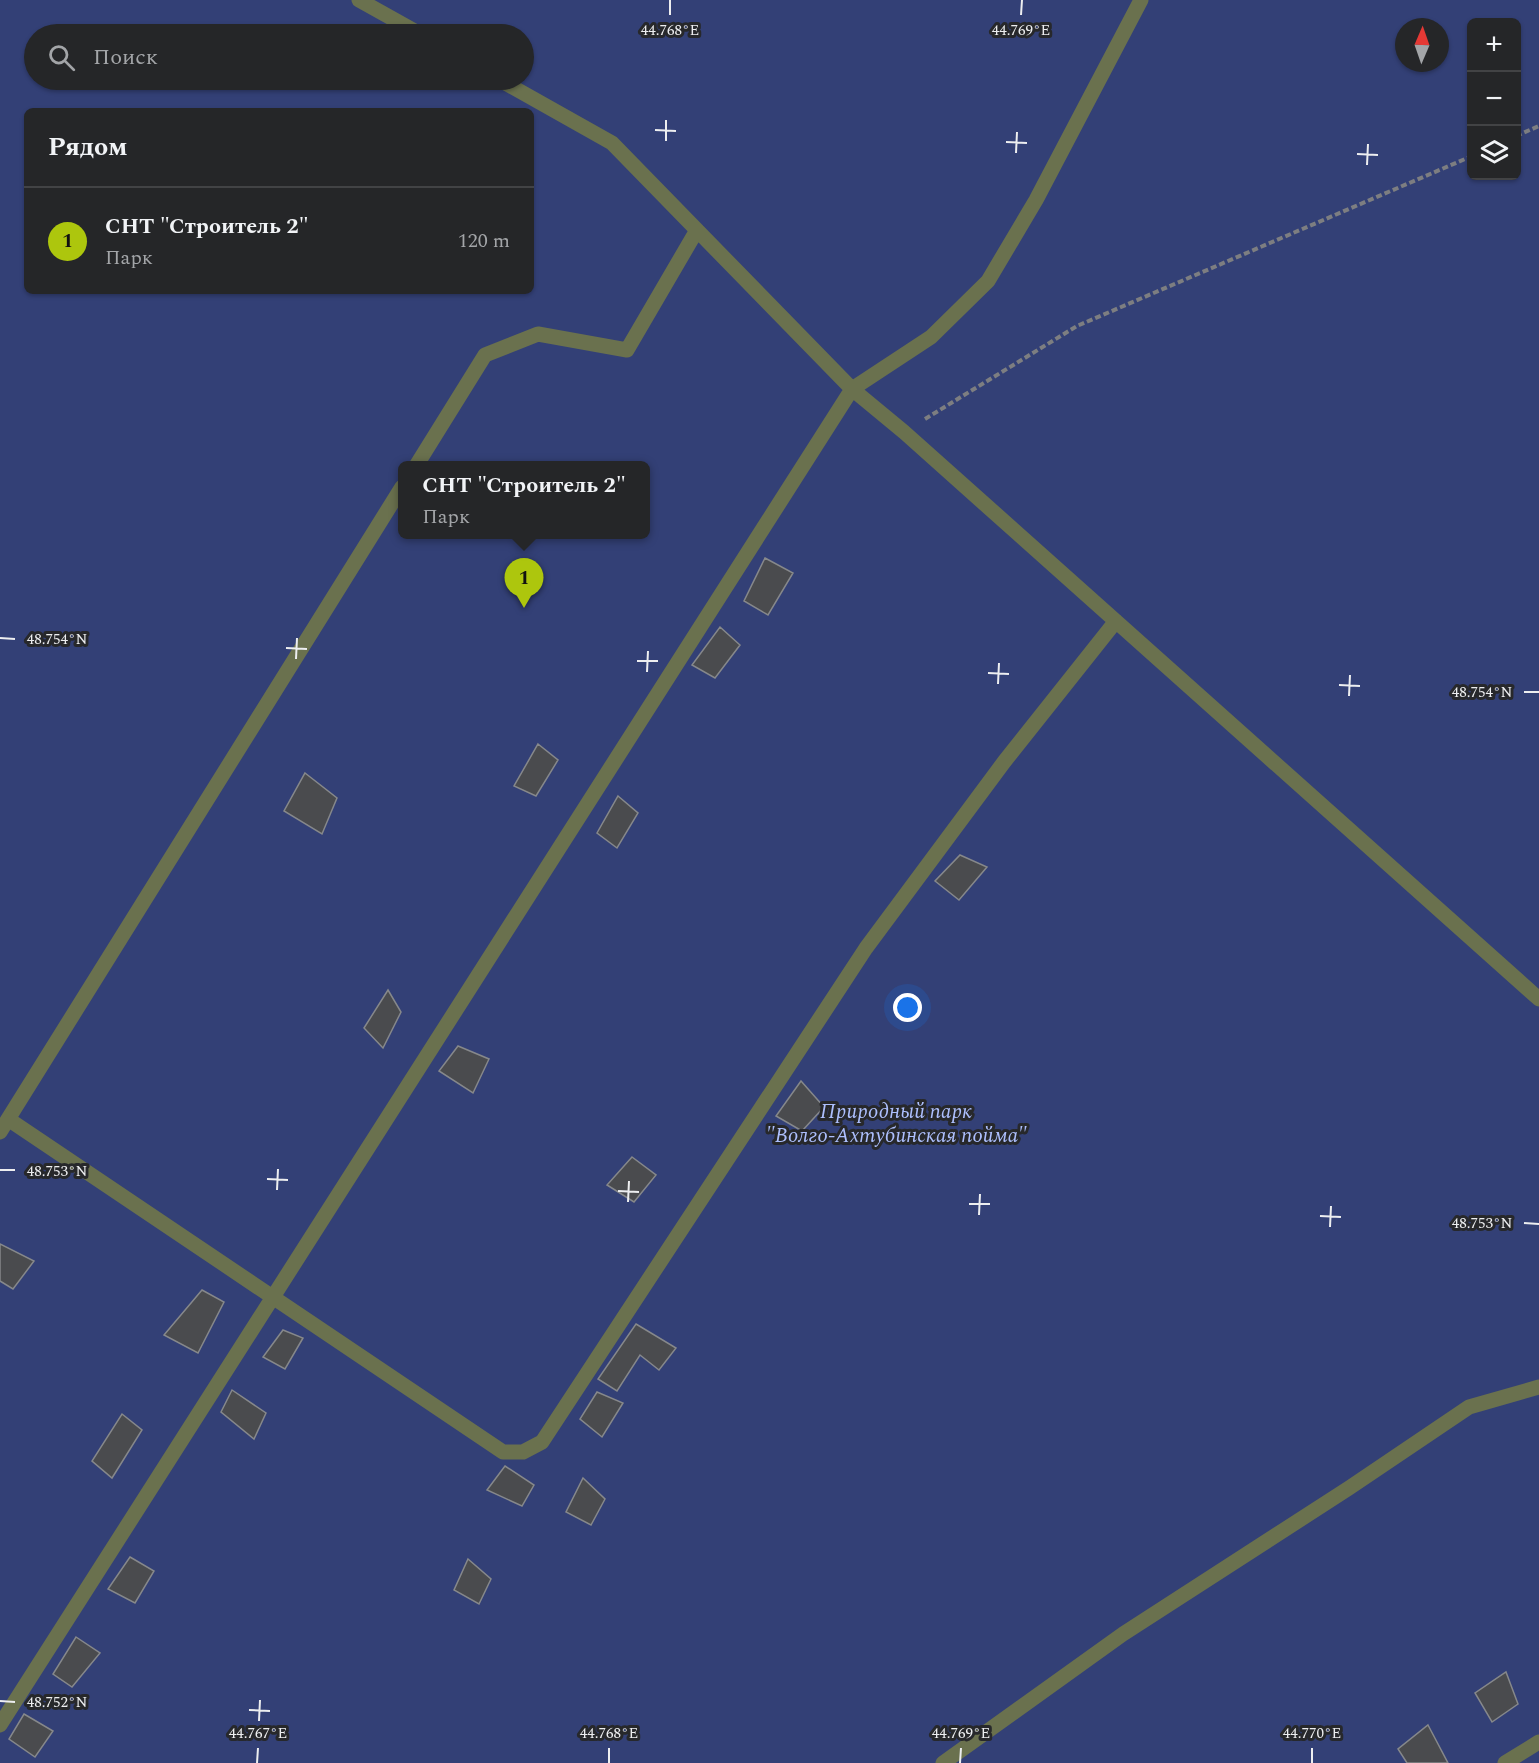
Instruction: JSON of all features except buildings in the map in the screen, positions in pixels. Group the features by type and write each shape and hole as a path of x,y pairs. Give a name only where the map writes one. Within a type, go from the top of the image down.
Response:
{"street":[{"path":"359,0 402,24"},
{"path":"0,1725 852,389 931,337 988,281 1036,200 1141,0"},
{"path":"518,90 612,143 852,389 904,432 1539,999"},
{"path":"419,461 485,355 538,334 627,350 697,230"},
{"path":"0,1132 398,493"},
{"path":"8,1119 503,1452 524,1452 542,1442 866,948 1004,762 1116,621"},
{"path":"943,1763 1123,1634 1349,1488 1469,1407 1539,1387"},
{"path":"1505,1763 1539,1742"}],"path":[{"path":"1521,134 1539,126"},
{"path":"904,432 1077,326 1467,158"}],"green space":[{"name":"Природный парк \"Волго-Ахтубинская пойма\"","path":"0,0 1539,0 1539,1763 0,1763"}],"place":[{"name":"СНТ \"Строитель 2\"","path":"524,608"}]}
